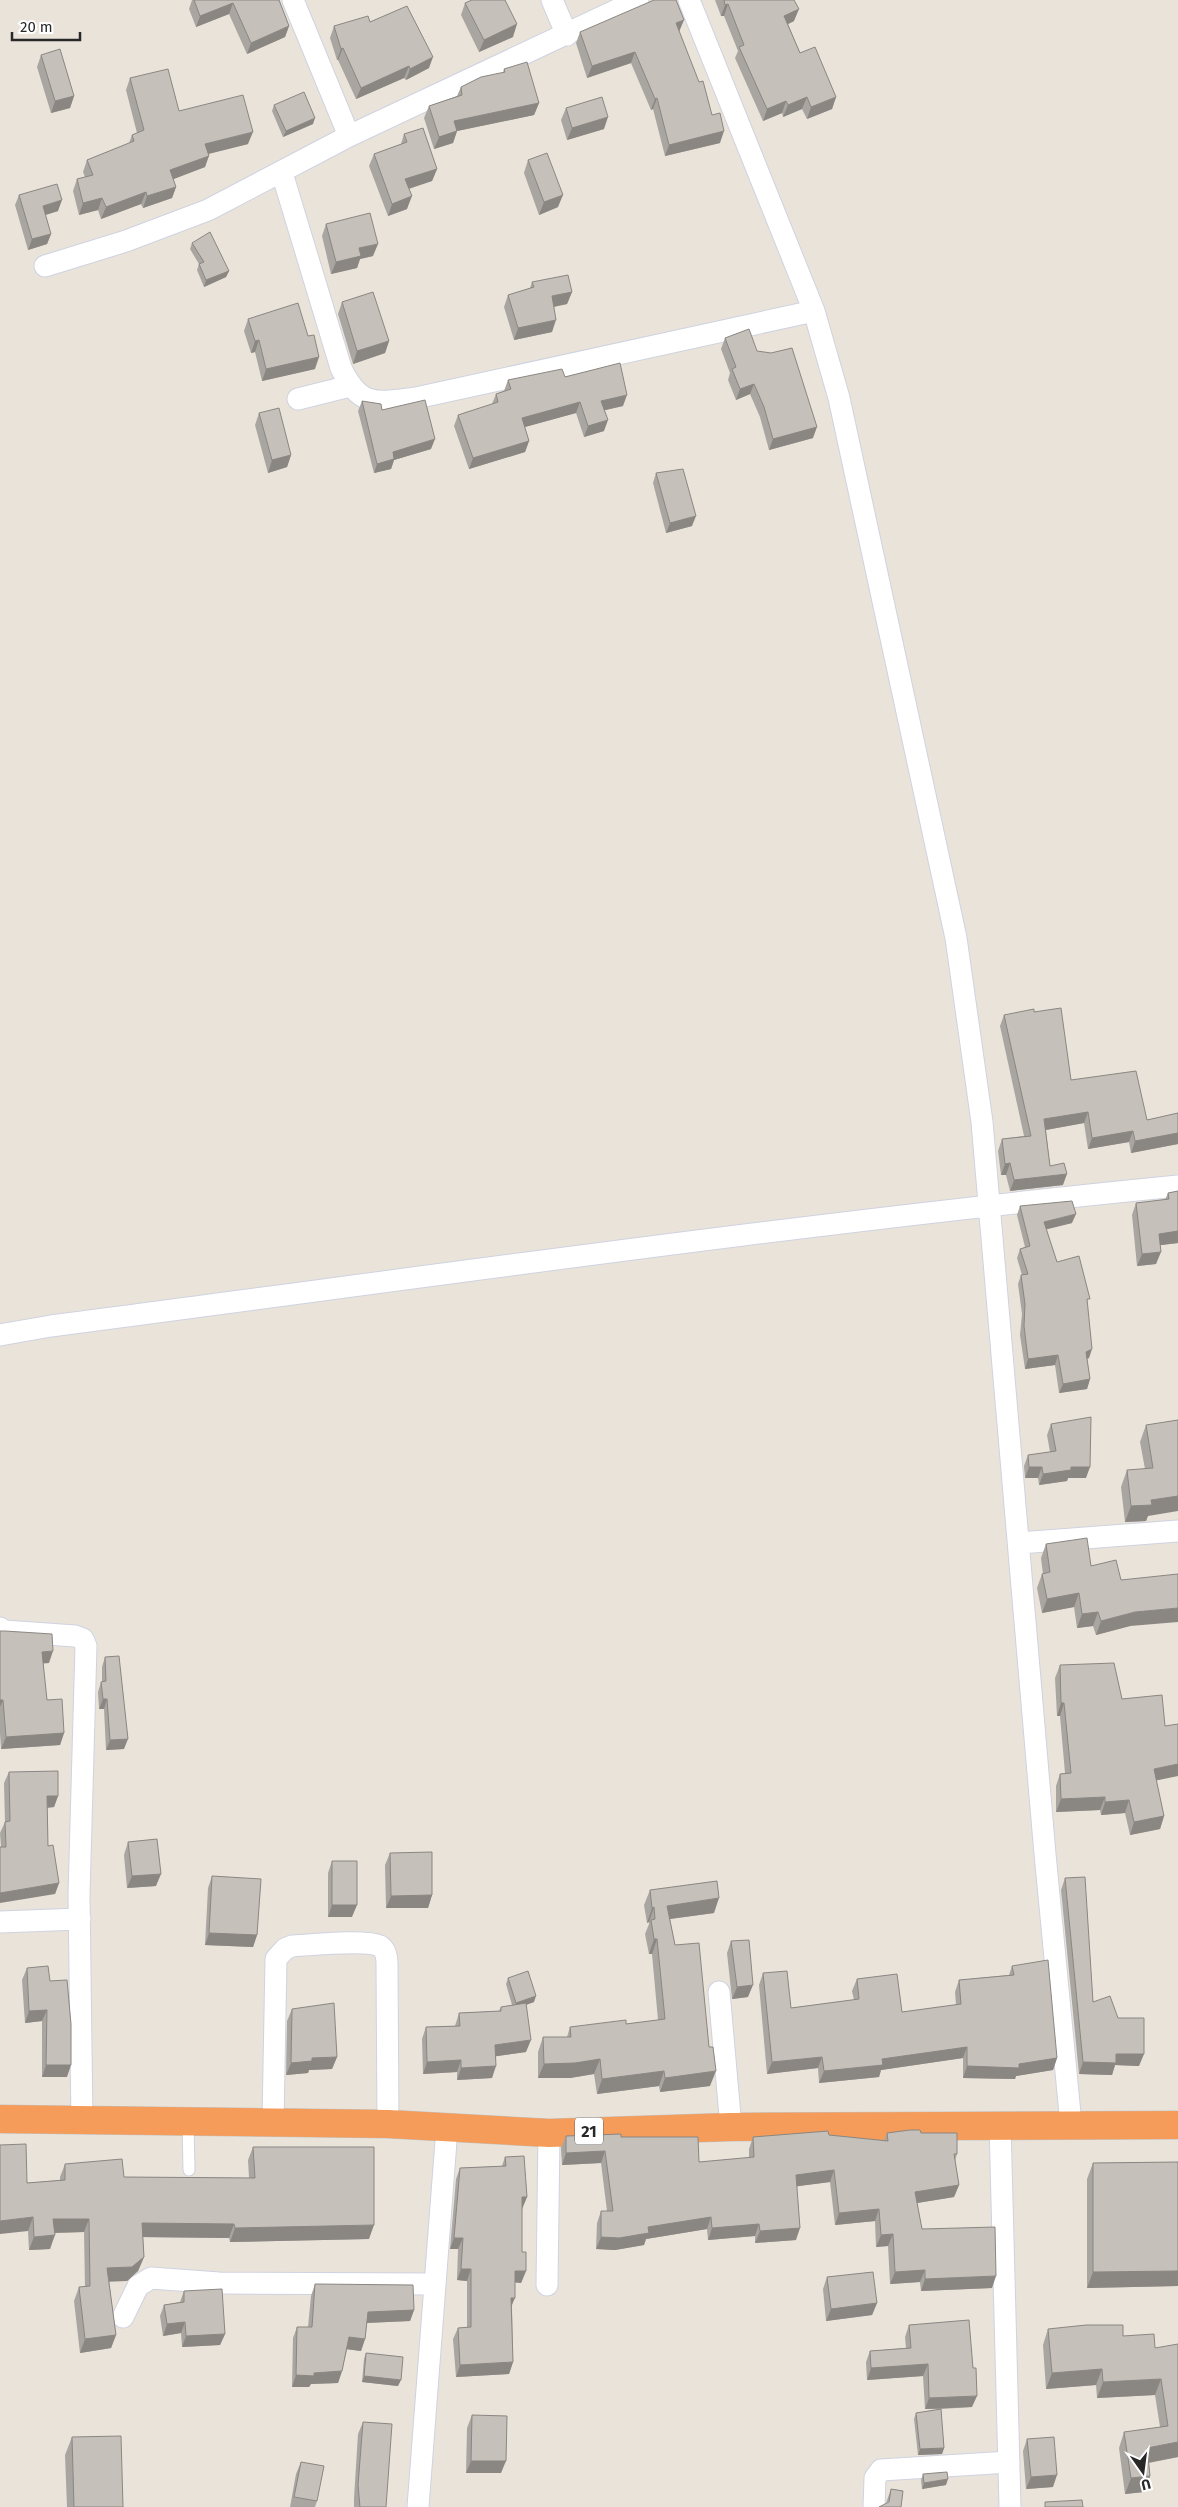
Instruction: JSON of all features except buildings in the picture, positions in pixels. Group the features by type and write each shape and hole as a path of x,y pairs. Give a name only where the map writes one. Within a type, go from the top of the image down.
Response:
{"highway":[{"name":"21","path":"0,2119 82,2122 273,2121 388,2124 549,2133 731,2126 1178,2125"}],"street":[{"path":"293,0 349,136"},
{"path":"552,0 567,35"},
{"path":"45,266 126,241 208,210 282,173 349,136 638,0"},
{"path":"689,0 814,311 839,398 956,938 982,1122 1071,2124"},
{"path":"282,173 341,368 350,386 366,399 374,401 416,398 814,311"},
{"path":"298,399 350,386"},
{"path":"0,1335 51,1326 638,1249 989,1205 1178,1186"},
{"path":"1018,1543 1178,1531"},
{"path":"0,1628 4,1631 75,1636 83,1639 86,1646 80,1919 82,2122"},
{"path":"0,1922 80,1919"},
{"path":"273,2121 276,1959 292,1946 367,1943 380,1947 386,1954 388,2124"},
{"path":"719,1992 731,2126"},
{"path":"1000,2124 1010,2507"},
{"path":"418,2507 447,2128"},
{"path":"547,2286 549,2133"},
{"path":"123,2317 138,2286 151,2278 220,2283 434,2284"},
{"path":"874,2507 876,2478 881,2470 1009,2462"}],"lane":[{"path":"188,2122 190,2170"}]}
